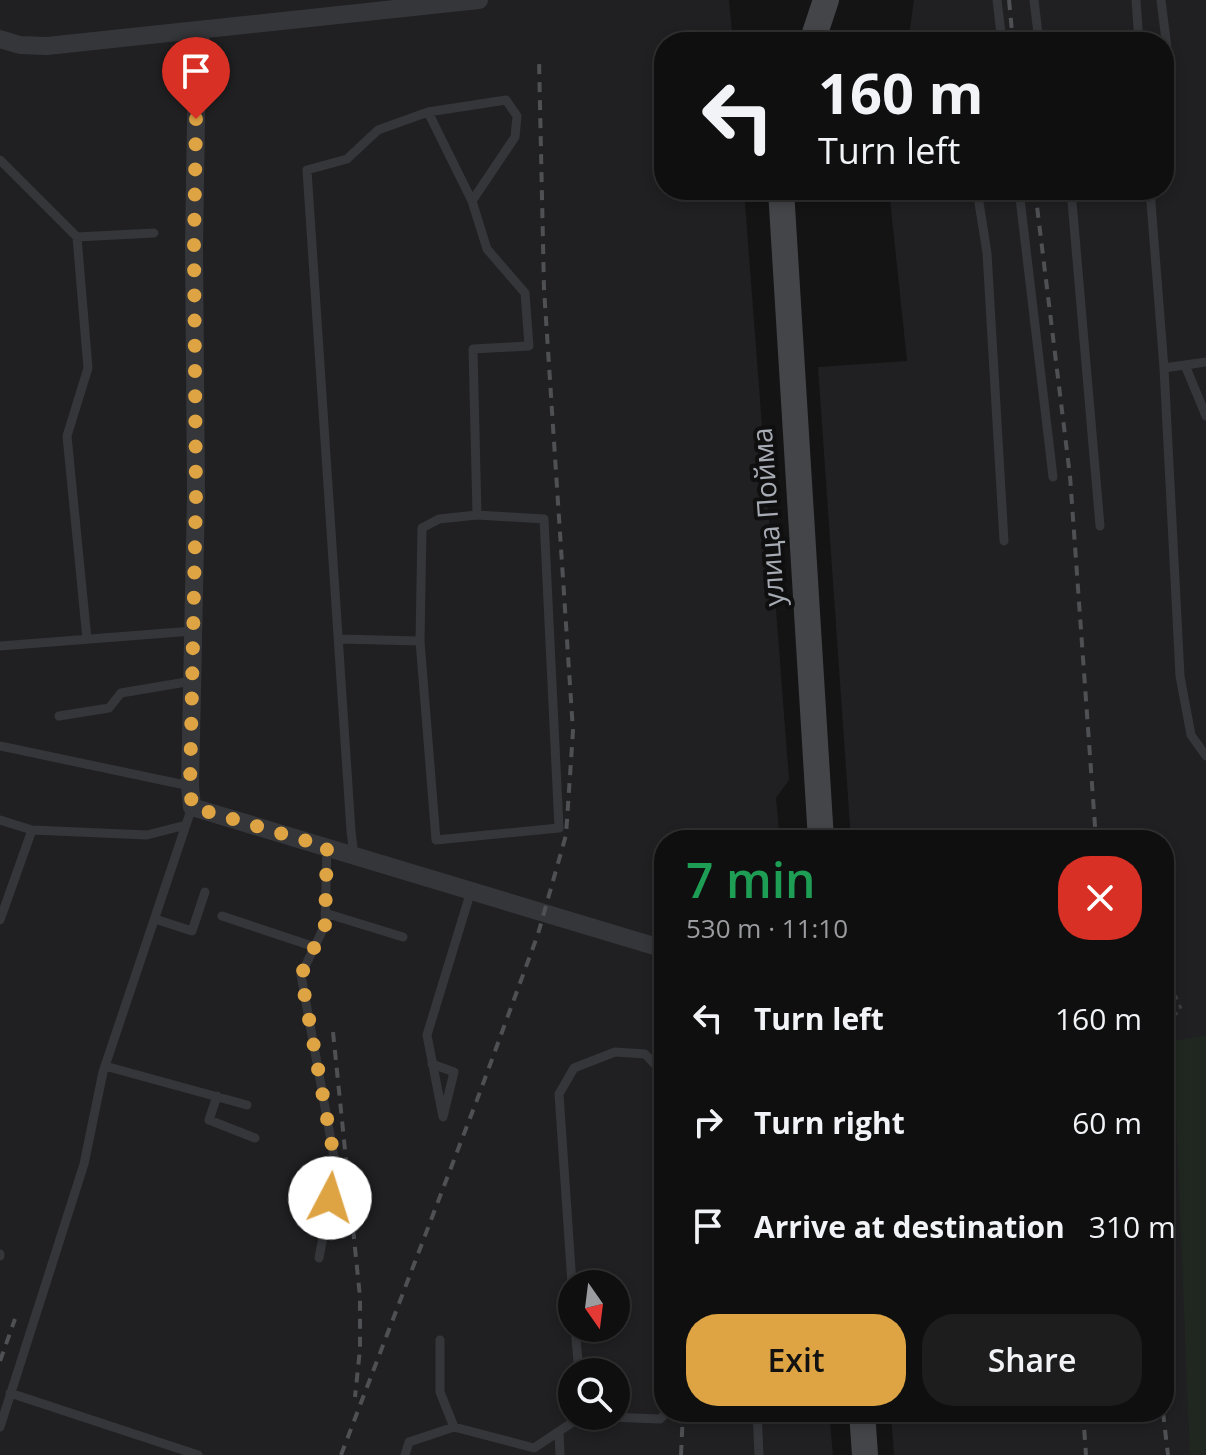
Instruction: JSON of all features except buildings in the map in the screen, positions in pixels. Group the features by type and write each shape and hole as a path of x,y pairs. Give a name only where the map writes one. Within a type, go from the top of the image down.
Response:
{"main road":[{"path":"815,32 826,0"},
{"name":"улица Пойма","path":"782,200 820,830"},
{"path":"863,1422 865,1455"}],"street":[{"path":"0,39 20,45 47,46 202,30 398,4 479,0"},
{"path":"202,30 197,56 194,246 196,495 192,807 654,946"}],"lane":[{"path":"997,0 1001,32"},
{"path":"1034,0 1038,32"},
{"path":"1136,0 1138,32"},
{"path":"1161,0 1165,32"},
{"path":"354,856 307,170 347,159 378,130 428,112 506,100 517,116 515,137 472,201"},
{"path":"428,112 472,201 487,249 525,293 529,346 473,349 477,515"},
{"path":"0,160 77,237 88,368 67,436 87,639"},
{"path":"979,200 987,253 1004,541"},
{"path":"1020,200 1053,477"},
{"path":"1072,200 1100,526"},
{"path":"1151,200 1164,368 1180,676 1191,735 1206,756"},
{"path":"77,237 154,233"},
{"path":"1164,368 1206,362"},
{"path":"1185,365 1206,416"},
{"path":"477,515 544,519 559,828 436,840 420,641 422,528 439,519 477,515"},
{"path":"0,646 193,631"},
{"path":"339,639 420,641"},
{"path":"59,716 109,708 121,693 192,681"},
{"path":"0,746 190,786"},
{"path":"0,1427 84,1164 105,1066 192,807"},
{"path":"0,820 32,830 147,835 186,825"},
{"path":"0,920 32,830"},
{"path":"319,1258 336,1168 301,975 325,925 327,847"},
{"path":"432,1064 454,1072 443,1117 432,1064 427,1035 471,891"},
{"path":"155,919 192,931 205,892"},
{"path":"325,913 403,937"},
{"path":"222,916 315,947"},
{"path":"571,1270 559,1094 574,1068 615,1052 645,1054 654,1064"},
{"path":"105,1066 247,1105"},
{"path":"217,1096 209,1120 255,1138"},
{"path":"440,1340 440,1392 454,1427"},
{"path":"10,1393 198,1455"},
{"path":"630,1418 654,1419"},
{"path":"757,1422 759,1455"},
{"path":"405,1455 409,1442 454,1427 534,1448 562,1430"},
{"path":"559,1432 560,1455"}],"path":[{"path":"1174,993 1182,1013 1174,1012"}],"shaded area":[{"path":"0,0 729,0 732,32 654,32 654,200 745,200 789,780 776,798 779,830 654,830 654,1422 830,1422 833,1455 0,1455"},
{"path":"914,0 1206,0 1206,1455 894,1455 892,1422 1174,1422 1174,830 850,830 818,367 907,361 890,200 1174,200 1174,32 909,32"},
{"path":"1206,1035 1206,1455 1190,1455 1174,1041"}],"railway":[{"path":"1009,0 1012,32"},
{"path":"341,1455 538,934 566,835 573,731 544,289 539,59"},
{"path":"1036,200 1070,476 1095,830"},
{"path":"333,1032 360,1297 360,1349 355,1397"},
{"path":"0,1361 15,1319"},
{"path":"681,1455 683,1422"},
{"path":"1084,1422 1086,1455"},
{"path":"1164,1422 1168,1455"}],"route":[{"path":"196,119 192,807 327,847 325,925 301,975 336,1168 330,1198"}]}
